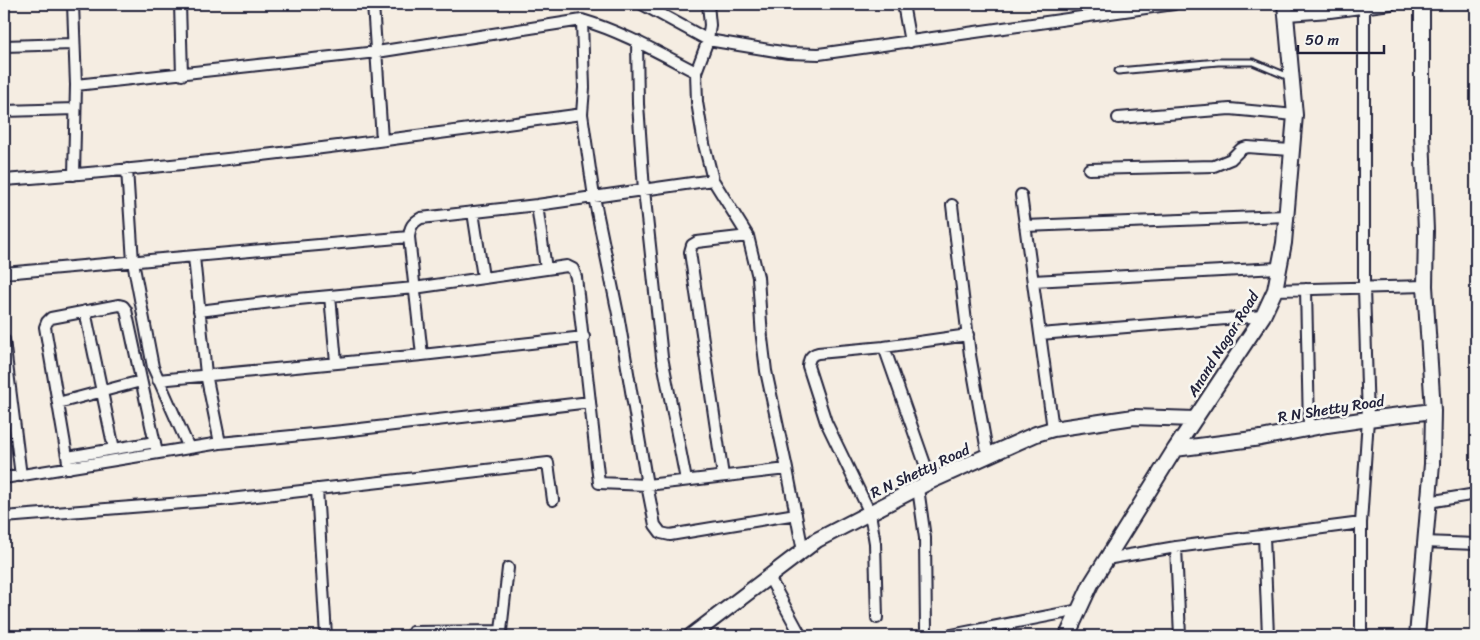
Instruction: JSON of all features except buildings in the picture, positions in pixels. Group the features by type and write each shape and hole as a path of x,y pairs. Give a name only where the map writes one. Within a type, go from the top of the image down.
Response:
{"street":[{"path":"73,4 76,85 74,175"},
{"path":"180,4 182,75"},
{"path":"373,4 382,140"},
{"path":"642,4 706,44 819,54 910,42 1118,8 1174,4"},
{"path":"708,4 710,25 706,44 697,69 697,102 704,144 713,180 748,236 758,278 766,371 788,469 803,551"},
{"path":"902,4 910,42"},
{"path":"1286,10 1390,4"},
{"path":"1417,636 1432,464 1433,411 1426,286 1422,135 1422,4"},
{"path":"1361,636 1361,523 1368,419 1364,288 1364,6"},
{"name":"Anand Nagar Road","path":"1067,636 1091,584 1106,559 1175,449 1263,316 1275,290 1287,216 1295,115 1286,10"},
{"path":"76,85 182,75 377,52 582,20 601,25 697,69"},
{"path":"582,20 584,88 582,114 594,197 618,314 647,485 657,530 665,535 796,514"},
{"path":"637,41 638,104 644,190 662,357 686,480"},
{"path":"4,46 73,44"},
{"path":"4,112 75,109"},
{"path":"1118,118 1230,109 1295,115"},
{"path":"4,180 74,175 280,154 582,114"},
{"path":"1089,169 1214,166 1231,159 1241,149 1247,147 1291,150"},
{"path":"128,169 134,262 145,330 158,380 189,448"},
{"path":"422,355 409,237 413,222 421,218 537,205 713,180"},
{"path":"1021,195 1053,429"},
{"path":"537,205 546,269"},
{"path":"952,205 968,335 988,457"},
{"path":"473,212 483,277"},
{"path":"1025,226 1287,216"},
{"path":"723,476 690,252 692,245 697,242 748,236"},
{"path":"4,272 409,237"},
{"path":"194,257 206,374 220,443"},
{"path":"199,311 414,288 567,266 573,270 576,277 599,483 647,485 788,469"},
{"path":"1033,281 1279,268"},
{"path":"1275,290 1426,286"},
{"path":"1306,289 1309,428"},
{"path":"330,296 336,362"},
{"path":"68,463 45,327 51,318 119,305 123,306 126,310 157,454"},
{"path":"85,311 114,449"},
{"path":"1040,334 1263,316"},
{"path":"877,618 875,543 870,513 826,422 808,366 809,360 812,355 818,352 884,347 968,335"},
{"path":"158,380 422,355 584,337"},
{"path":"4,340 8,403 21,476"},
{"path":"884,347 931,481"},
{"path":"58,403 141,380"},
{"path":"68,463 157,454 220,443 590,402"},
{"name":"R N Shetty Road","path":"1175,449 1261,438 1309,428 1433,411"},
{"name":"R N Shetty Road","path":"691,636 817,540 931,481 1036,434 1053,429 1134,417 1195,419"},
{"path":"4,478 21,476 114,449 155,442"},
{"path":"4,516 221,500 548,463 553,500"},
{"path":"918,488 925,538 926,630 928,636"},
{"path":"317,489 326,636"},
{"path":"1428,502 1476,494"},
{"path":"1106,559 1176,547 1361,523"},
{"path":"1264,536 1268,636"},
{"path":"1424,542 1476,544"},
{"path":"1176,547 1180,636"},
{"path":"412,636 413,632 501,631 508,568"},
{"path":"769,576 801,636"},
{"path":"946,636 1079,610"}],"lane":[{"path":"1118,71 1218,62 1253,62 1292,79"}]}
